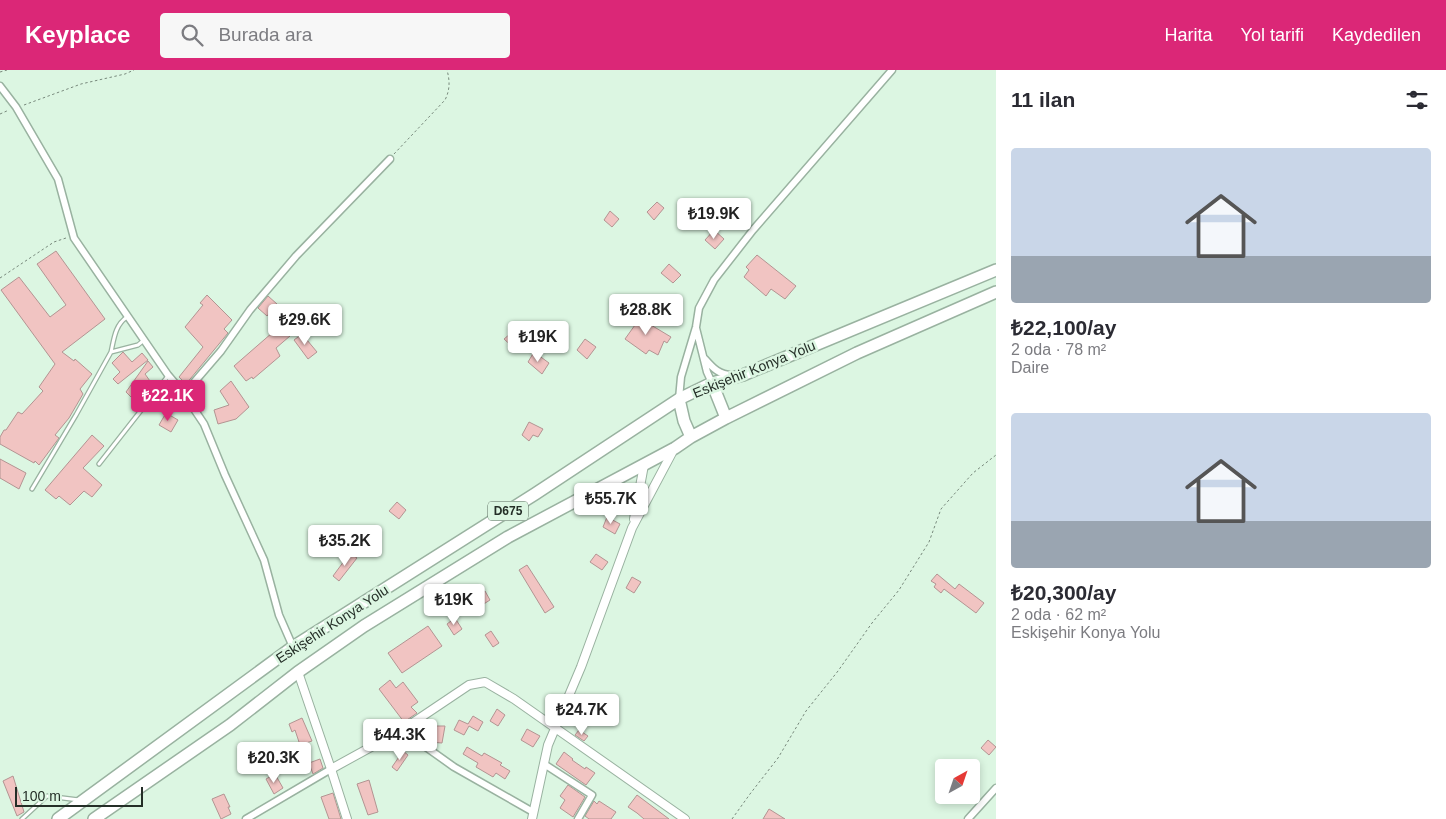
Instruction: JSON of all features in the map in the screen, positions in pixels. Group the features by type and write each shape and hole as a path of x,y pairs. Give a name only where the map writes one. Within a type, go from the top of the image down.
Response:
{"highway":[{"name":"Eskişehir Konya Yolu","path":"58,819 294,647 527,499 679,399 712,383 743,375 996,270"},
{"name":"D675","path":"298,672 364,626 508,537 675,448 691,437 857,353 996,292"},
{"path":"712,383 726,418"},
{"path":"679,399 684,422 691,437"},
{"name":"Eskişehir Konya Yolu","path":"94,819 230,725 298,672"}],"street":[{"path":"679,399 681,377 700,308 714,280 753,230 892,70"},
{"path":"0,86 16,107 58,178 74,238 204,424 264,560 279,616 294,647"},
{"path":"184,394 221,351 250,310 296,256 390,158"},
{"path":"696,327 703,357 712,383"},
{"path":"703,357 714,370 725,375 743,375"},
{"path":"632,526 675,448"},
{"path":"402,730 454,767 532,815 548,745 581,668 632,526 644,464"},
{"path":"298,672 346,819"},
{"path":"246,819 402,730 469,685 485,682 514,699 685,819"},
{"path":"544,764 592,796 578,819"},
{"path":"968,819 996,788"}],"lane":[{"path":"32,489 111,352 116,331 128,316"},
{"path":"111,352 138,344 144,340"},
{"path":"99,464 168,375"},
{"path":"22,819 48,796 82,801"}],"path":[{"path":"0,72 7,70"},
{"path":"0,114 81,84 125,74 134,70"},
{"path":"390,158 445,100 450,84 447,70"},
{"path":"0,278 54,242 68,237 74,238"},
{"path":"732,819 778,758 806,711 898,590 929,542 941,509 973,473 996,455"}],"building":[{"path":"657,202 664,208 654,220 647,212"},
{"path":"610,211 619,219 612,227 604,220"},
{"path":"714,230 724,239 715,249 705,240"},
{"path":"56,251 105,319 62,352 74,361 75,359 92,374 80,389 83,394 69,418 55,435 59,438 39,465 35,461 34,463 0,444 0,437 18,412 22,414 43,391 39,387 55,364 1,290 19,277 50,317 66,305 37,264"},
{"path":"757,255 796,286 785,299 771,289 766,296 744,277 749,270 746,267"},
{"path":"669,264 681,275 673,283 661,273"},
{"path":"207,295 232,320 224,329 228,333 186,384 179,377 203,347 185,327 203,305 200,303"},
{"path":"268,296 277,304 267,316 258,308"},
{"path":"631,313 671,337 667,343 664,341 658,355 649,350 646,354 625,339 635,325 627,320"},
{"path":"280,326 290,336 276,348 280,356 253,379 252,377 246,381 234,366"},
{"path":"302,334 317,352 308,359 294,340"},
{"path":"510,334 513,337 516,334 526,343 517,351 504,339"},
{"path":"585,339 596,347 587,359 577,350"},
{"path":"123,352 132,362 142,353 148,360 118,384 113,379 120,372 112,363"},
{"path":"534,352 549,363 542,374 528,362"},
{"path":"148,361 153,367 145,374 150,381 148,383 153,389 143,399 136,392 131,397 126,392"},
{"path":"231,381 249,407 236,419 218,424 214,410 229,405 220,391"},
{"path":"167,388 172,392 164,403 159,399"},
{"path":"166,413 178,420 171,432 159,425"},
{"path":"529,422 543,429 538,437 533,435 529,441 522,435"},
{"path":"92,435 104,446 83,468 102,485 92,497 84,491 70,505 59,496 56,499 45,490"},
{"path":"0,459 26,473 19,489 0,478"},
{"path":"397,502 406,510 399,519 389,511"},
{"path":"607,517 620,524 615,534 603,527"},
{"path":"369,535 378,542 369,553 361,546"},
{"path":"350,553 357,558 339,581 333,576"},
{"path":"596,554 608,562 602,570 590,562"},
{"path":"527,565 554,607 545,613 519,570"},
{"path":"937,574 955,589 959,584 984,603 976,613 944,589 941,593 934,587 936,584 931,581"},
{"path":"632,577 641,582 634,593 626,588"},
{"path":"485,591 490,600 479,607 474,598"},
{"path":"455,618 462,629 454,635 447,624"},
{"path":"428,626 442,646 402,673 388,653"},
{"path":"491,631 499,643 493,647 485,635"},
{"path":"390,680 396,688 403,682 418,702 411,707 417,713 404,722 379,689"},
{"path":"497,709 505,715 498,726 490,721"},
{"path":"473,716 483,722 478,731 469,726 464,735 454,730 459,720 468,724"},
{"path":"302,718 312,741 300,745 295,730 292,732 289,724"},
{"path":"431,726 445,726 442,743 429,742"},
{"path":"527,729 540,736 533,747 521,740"},
{"path":"579,730 588,736 584,741 575,735"},
{"path":"988,740 996,747 989,755 981,748"},
{"path":"467,747 482,756 484,753 502,763 500,765 510,771 505,779 496,773 493,777 476,767 478,763 463,754"},
{"path":"403,751 408,755 397,771 392,767"},
{"path":"564,752 585,769 586,767 595,773 586,785 556,764"},
{"path":"320,759 323,768 313,774 309,763"},
{"path":"275,774 283,788 274,794 266,779"},
{"path":"13,776 24,812 17,816 3,781"},
{"path":"369,780 378,812 368,815 357,784"},
{"path":"568,785 585,797 573,817 560,808 565,800 560,796"},
{"path":"333,793 341,819 329,819 321,797"},
{"path":"224,794 231,814 221,819 212,799"},
{"path":"637,795 669,819 644,819 628,807"},
{"path":"594,801 597,804 599,801 616,812 611,819 589,819 585,816"},
{"path":"769,809 785,819 763,819"}]}
